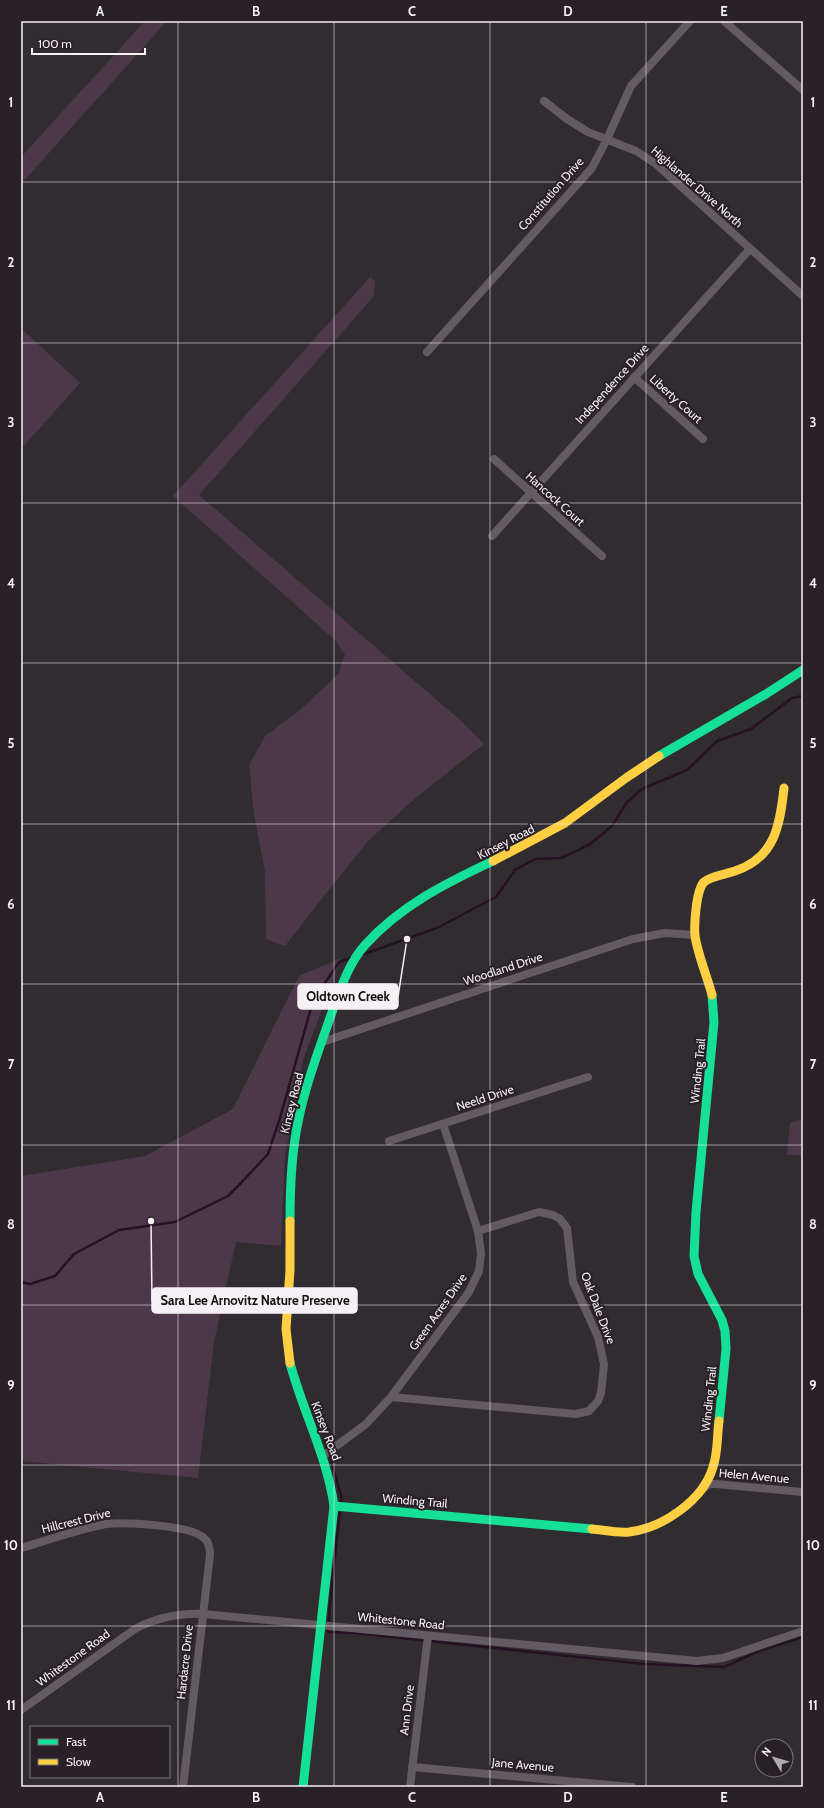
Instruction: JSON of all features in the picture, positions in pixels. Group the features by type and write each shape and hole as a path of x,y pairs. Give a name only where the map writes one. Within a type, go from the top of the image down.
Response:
{"street":[{"name":"Constitution Drive","path":"427,352 592,168 631,86 690,21"},
{"path":"724,21 803,90"},
{"name":"Highlander Drive North","path":"544,101 567,119 588,132 636,151 656,164 803,296"},
{"name":"Independence Drive","path":"492,536 750,249"},
{"name":"Liberty Court","path":"634,377 703,439"},
{"name":"Hancock Court","path":"494,459 530,493 602,556"},
{"name":"Kinsey Road","path":"303,1787 334,1506 332,1486 324,1455 294,1382 288,1356 286,1335 294,1145 301,1108 322,1042 351,966 363,948 384,925 409,906 555,829 648,762 803,670"},
{"path":"695,935 699,888 707,881 746,868 756,862 767,851 779,829 784,788"},
{"name":"Woodland Drive","path":"322,1042 633,939 665,933 695,935"},
{"name":"Winding Trail","path":"334,1506 627,1532 644,1529 661,1522 704,1488 711,1477 714,1466 726,1349 725,1331 722,1320 698,1274 694,1256 696,1205 714,1022 712,993 695,935"},
{"name":"Neeld Drive","path":"389,1141 588,1077"},
{"name":"Green Acres Drive","path":"324,1455 366,1424 391,1398 475,1282 479,1271 482,1254 478,1231 443,1124"},
{"name":"Oak Dale Drive","path":"391,1398 576,1414 589,1411 598,1401 604,1375 602,1353 598,1337 573,1282 568,1235 565,1224 553,1215 539,1212 478,1231"},
{"name":"Helen Avenue","path":"704,1488 710,1484 716,1484 803,1492"},
{"name":"Hillcrest Drive","path":"21,1548 98,1526 119,1523 178,1528 196,1533 206,1540"},
{"name":"Hardacre Drive","path":"183,1787 210,1554 210,1547 206,1540"},
{"name":"Whitestone Road","path":"21,1710 141,1625 168,1616 203,1614 697,1661 723,1658 803,1631"},
{"name":"Ann Drive","path":"410,1787 428,1636"},
{"name":"Jane Avenue","path":"412,1767 632,1787"}],"shaded area":[{"path":"145,21 167,21 21,184 21,157"},
{"path":"370,277 375,281 374,296 199,495 459,719 484,744 419,795 369,840 285,946 266,939 265,872 254,814 249,765 265,736 300,710 338,674 345,655 336,641 173,496"},
{"path":"21,328 80,383 21,449"},
{"path":"341,958 303,1060 285,1156 281,1246 236,1242 214,1342 198,1478 21,1461 21,1176 145,1156 233,1109 299,976"},
{"path":"803,1065 803,1160 799,1155 787,1155 790,1123 801,1120"}],"waterway":[{"path":"364,954 437,928 496,897 515,870 535,859 561,858 589,845 612,826 627,802 642,789 687,770 717,741 751,729 792,698 803,696"},
{"path":"21,1282 30,1284 55,1276 74,1254 119,1230 175,1222 228,1196 268,1154 280,1118 313,1001 339,962 351,958"},
{"path":"324,1437 342,1499 341,1503"},
{"path":"340,1510 328,1632 355,1633 644,1664 724,1667 759,1651 803,1637"}],"traffic: fast":[{"path":"659,756 766,694 803,670"},
{"path":"290,1221 292,1159 304,1096 330,1018 344,980 353,961 365,945 379,931 408,907 441,887 493,861"},
{"path":"712,995 714,1022 696,1212 694,1256 698,1274 722,1320 725,1331 726,1349 719,1421"},
{"path":"290,1363 326,1469 334,1506 303,1787"},
{"path":"334,1506 592,1529"}],"traffic: slow":[{"path":"493,861 565,823 626,778 659,756"},
{"path":"712,995 698,951 695,936 695,916 701,886 707,880 748,865 759,858 767,849 777,827 784,788"},
{"path":"290,1221 290,1270 286,1329 290,1363"},
{"path":"592,1529 629,1532 655,1525 680,1511 700,1491 708,1479 715,1462 719,1421"}],"place":[{"name":"Oldtown Creek","path":"407,939"},
{"name":"Sara Lee Arnovitz Nature Preserve","path":"151,1221"}]}
